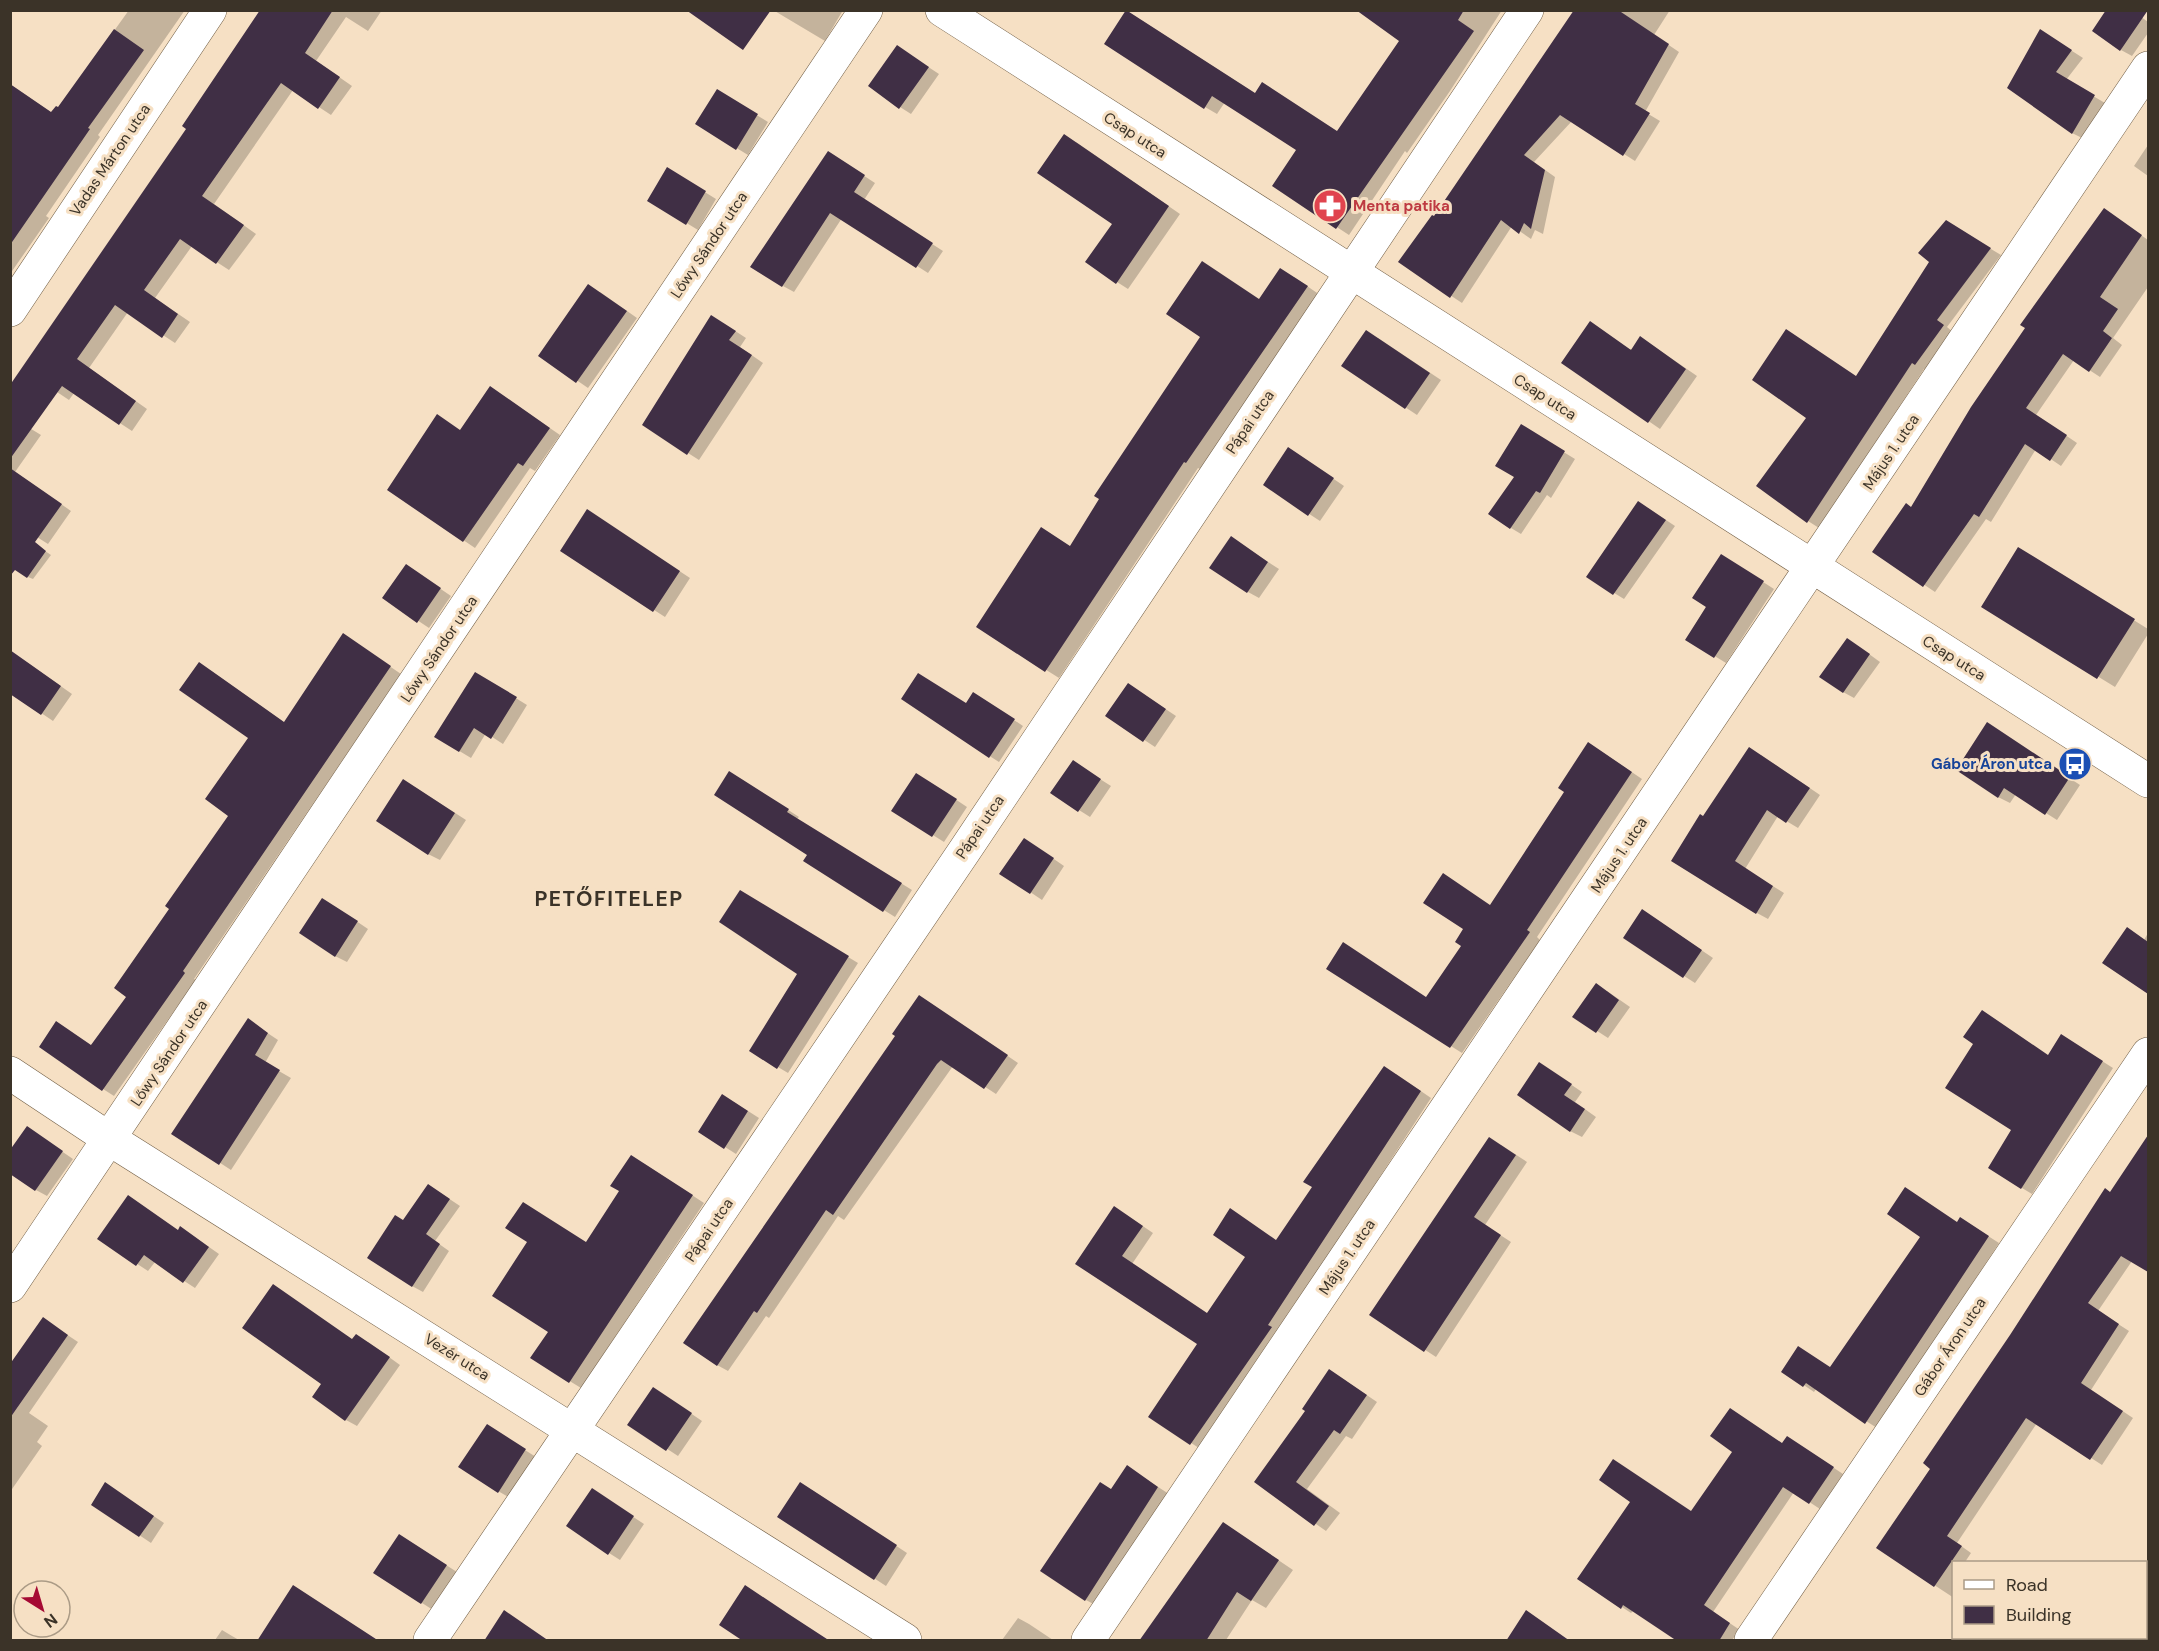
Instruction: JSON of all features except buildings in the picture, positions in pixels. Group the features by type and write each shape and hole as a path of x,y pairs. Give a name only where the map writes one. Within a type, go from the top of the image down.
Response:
{"street":[{"name":"Vadas Márton utca","path":"10,310 210,10"},
{"name":"Lőwy Sándor utca","path":"10,1286 111,1140 866,10"},
{"name":"Csap utca","path":"942,10 2148,782"},
{"name":"Pápai utca","path":"430,1641 1527,10"},
{"name":"Május 1. utca","path":"1088,1641 2148,68"},
{"name":"Gábor Áron utca","path":"1751,1641 2148,1054"},
{"name":"Vezér utca","path":"10,1073 111,1140 574,1430 904,1641"}],"place":[{"name":"Menta patika","path":"1330,206"},
{"name":"Gábor Áron utca","path":"2075,764"}],"district":[{"name":"PETŐFITELEP","path":"609,899"}]}
